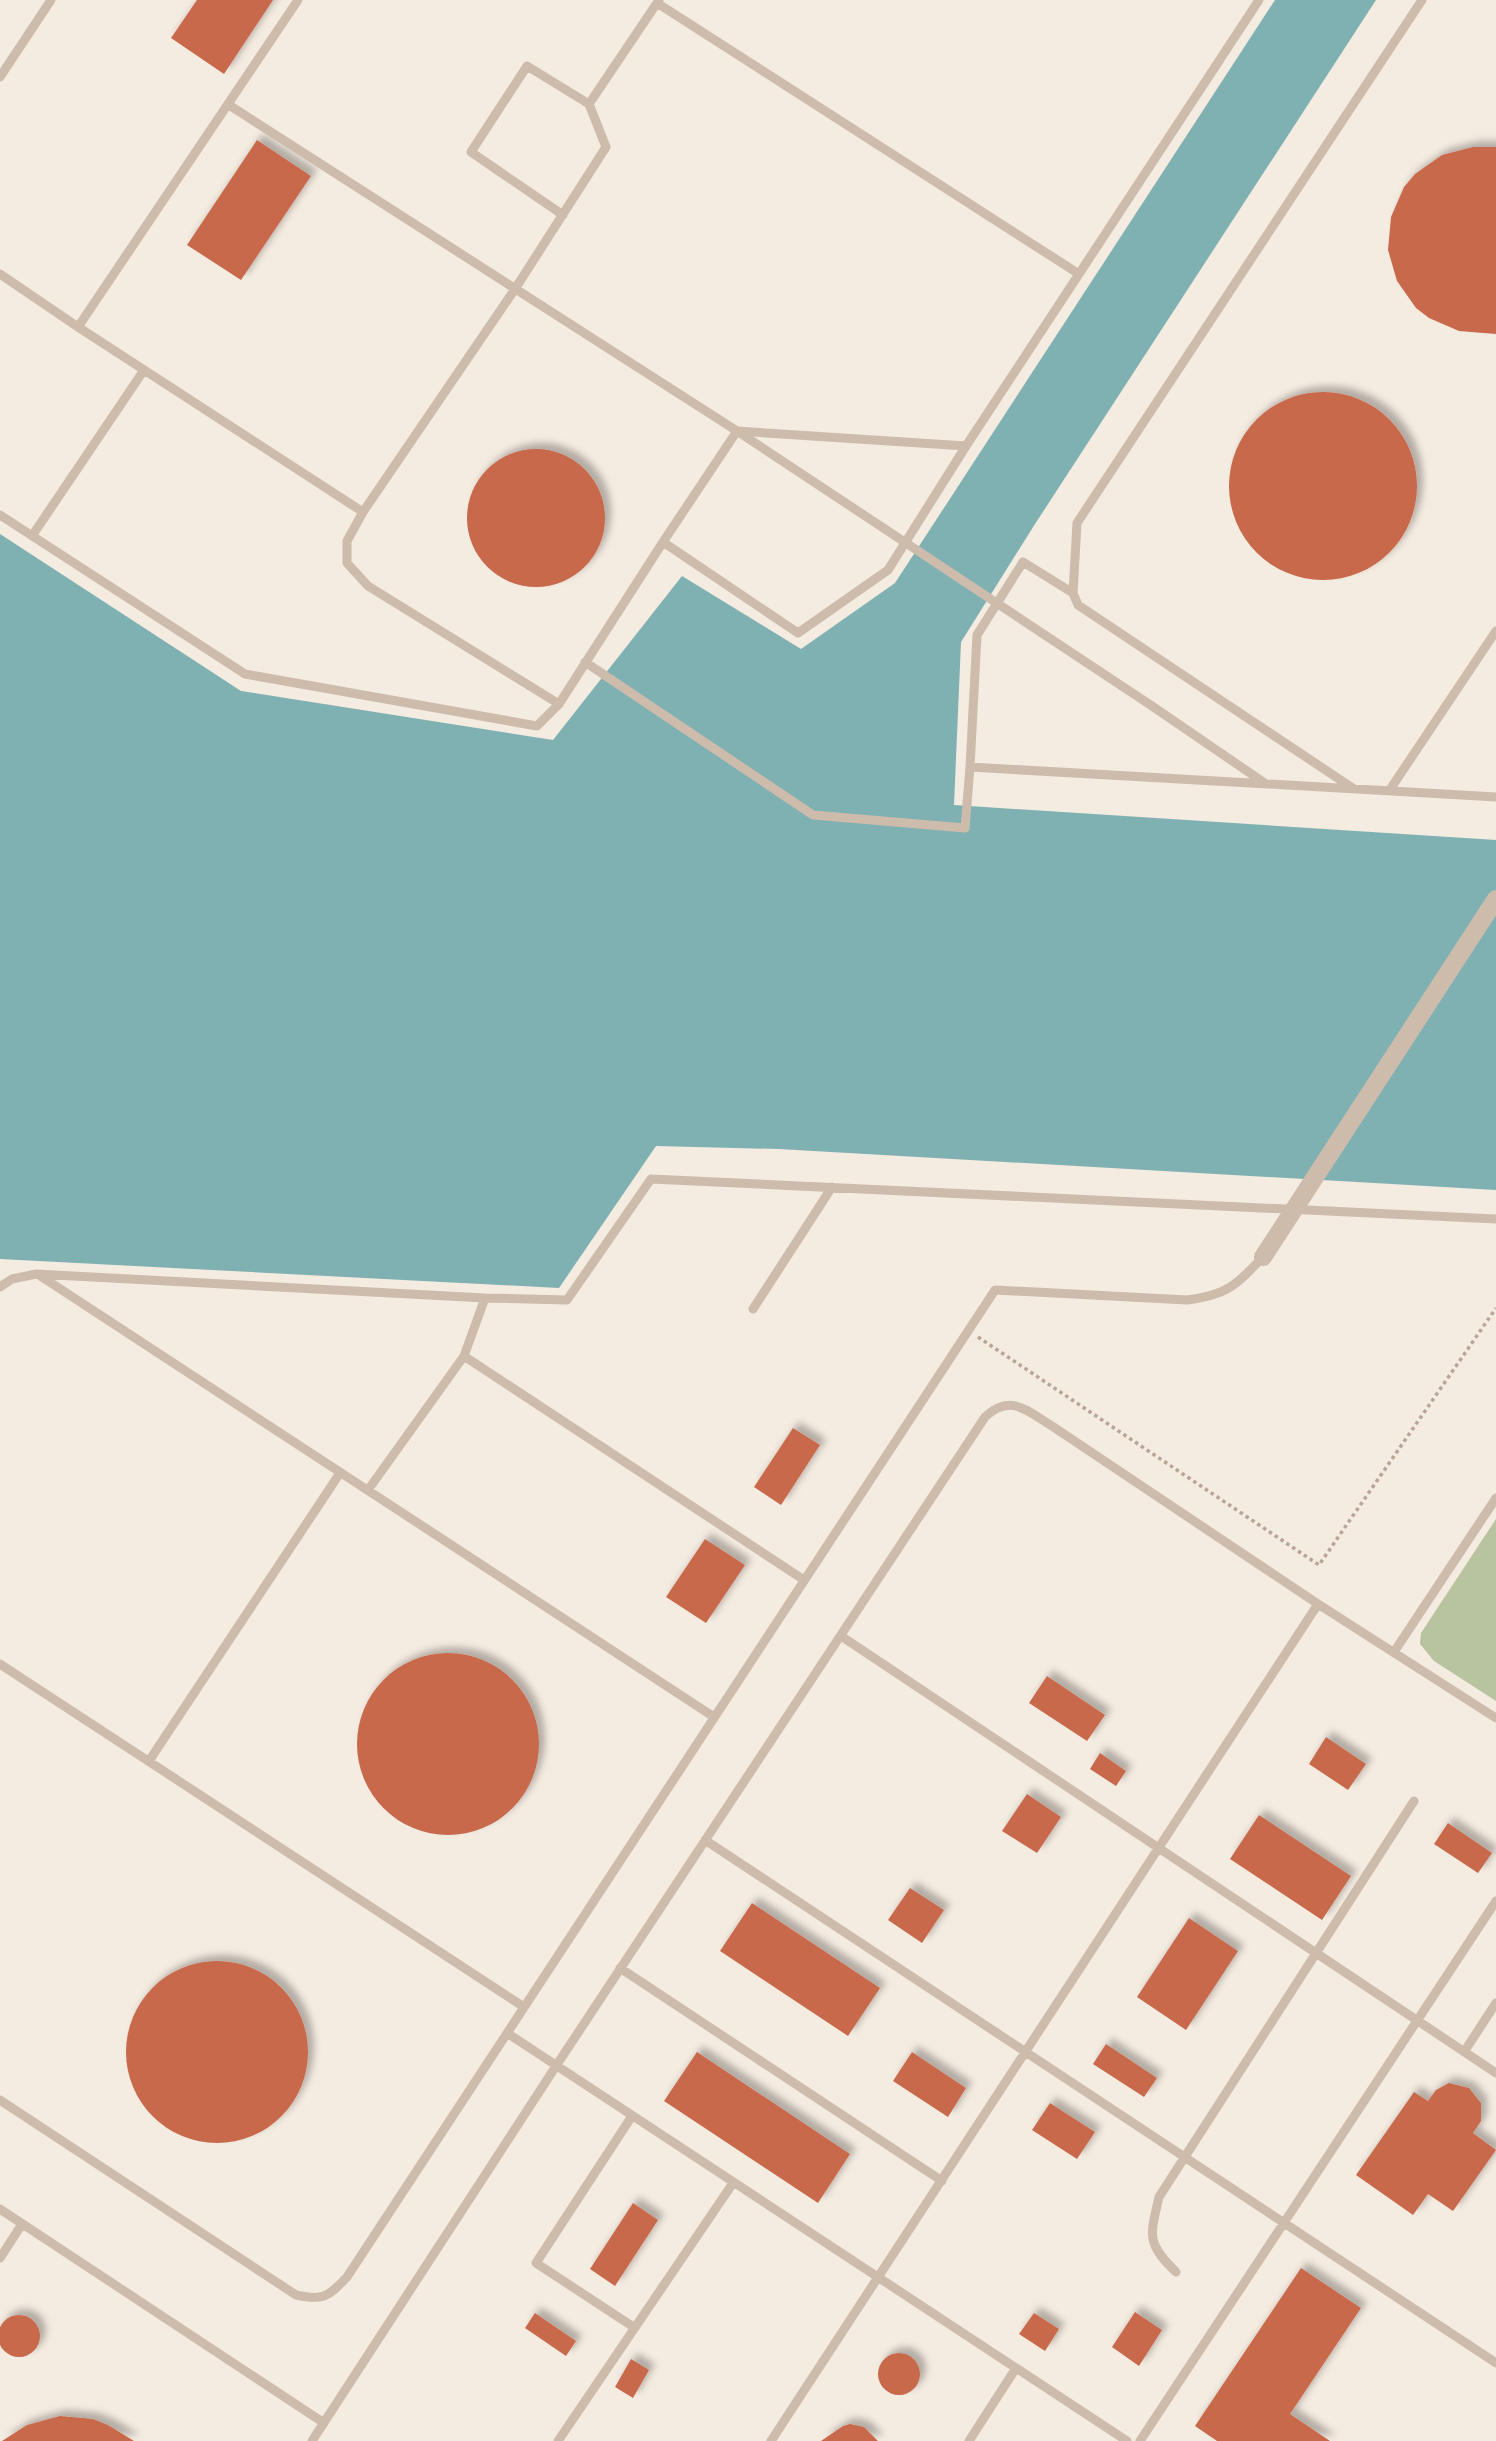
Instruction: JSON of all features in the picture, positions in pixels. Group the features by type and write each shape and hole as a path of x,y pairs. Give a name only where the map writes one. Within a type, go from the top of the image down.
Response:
{"street":[{"path":"1263,1257 1496,899"}],"lane":[{"path":"0,77 51,0"},
{"path":"78,327 298,0"},
{"path":"663,542 798,633 888,570 966,446 1259,0"},
{"path":"1354,789 1078,605 1073,593 1077,523 1422,0"},
{"path":"589,104 658,2 1079,274"},
{"path":"559,704 368,586 347,563 347,541 363,512 515,289 563,215 606,147 589,104 527,66 471,152 563,215"},
{"path":"229,105 737,431 1268,785"},
{"path":"0,274 363,512"},
{"path":"32,536 144,370"},
{"path":"737,431 966,446"},
{"path":"0,515 244,674 537,726 559,704 737,431"},
{"path":"585,662 813,815 965,828 977,635 1023,562 1073,593"},
{"path":"1389,791 1496,631"},
{"path":"970,768 1496,797"},
{"path":"0,1287 12,1279 36,1274 567,1300 650,1179 1496,1219"},
{"path":"753,1309 832,1187"},
{"path":"0,2100 296,2295 316,2299 332,2294 347,2277 995,1290 1186,1300 1213,1297 1238,1282 1263,1257"},
{"path":"36,1274 714,1717"},
{"path":"368,1490 464,1356 485,1298"},
{"path":"464,1356 804,1580"},
{"path":"312,2441 620,1968 985,1417 996,1407 1008,1404 1022,1408 1052,1426 1318,1604 1496,1718"},
{"path":"149,1761 340,1473"},
{"path":"1394,1652 1496,1498"},
{"path":"771,2441 1318,1604"},
{"path":"841,1636 1496,2073"},
{"path":"0,1664 524,2007"},
{"path":"1176,2272 1157,2253 1151,2229 1159,2197 1414,1801"},
{"path":"705,1840 1496,2363"},
{"path":"1140,2441 1417,2020 1494,1908"},
{"path":"620,1968 943,2181"},
{"path":"1464,2052 1496,2003"},
{"path":"507,2033 1127,2441"},
{"path":"632,2116 536,2263 635,2328"},
{"path":"558,2441 733,2183"},
{"path":"0,2209 324,2423"},
{"path":"0,2258 22,2224"},
{"path":"969,2441 1016,2368"}],"path":[{"path":"968,1331 1319,1565 1496,1308"}],"green space":[{"path":"1496,1519 1496,1701 1434,1661 1420,1644 1421,1633"}],"water":[{"path":"1275,0 1376,0 961,642 954,805 1496,840 1496,1190 779,1149 656,1146 559,1288 0,1259 0,534 241,691 553,740 682,576 801,649 895,583"}],"building":[{"path":"197,0 273,0 224,74 171,38"},
{"path":"257,140 311,176 241,280 187,245"},
{"path":"1473,147 1496,147 1496,334 1459,331 1429,318 1416,308 1397,281 1388,250 1391,217 1404,187 1415,174 1442,155"},
{"path":"1323,392 1359,399 1389,420 1410,450 1417,486 1410,522 1389,552 1359,573 1323,580 1287,573 1257,552 1236,522 1229,486 1236,450 1257,420 1287,399"},
{"path":"536,449 563,454 585,469 600,491 605,518 600,545 585,567 563,582 536,587 509,582 487,567 472,545 467,518 472,491 487,469 509,454"},
{"path":"793,1428 820,1445 781,1505 754,1487"},
{"path":"705,1539 745,1565 706,1623 666,1597"},
{"path":"448,1653 483,1660 512,1680 532,1709 539,1744 532,1779 512,1808 483,1828 448,1835 413,1828 384,1808 364,1779 357,1744 364,1709 384,1680 413,1660"},
{"path":"1047,1676 1105,1715 1087,1741 1029,1703"},
{"path":"1326,1737 1366,1764 1348,1790 1309,1764"},
{"path":"1100,1753 1126,1771 1116,1786 1090,1769"},
{"path":"1027,1794 1061,1817 1037,1853 1002,1831"},
{"path":"1259,1815 1351,1876 1322,1920 1230,1859"},
{"path":"1448,1823 1492,1853 1478,1873 1434,1844"},
{"path":"910,1888 944,1910 922,1943 888,1920"},
{"path":"752,1903 880,1988 848,2036 720,1951"},
{"path":"1189,1918 1238,1951 1186,2030 1137,1997"},
{"path":"217,1961 252,1968 281,1988 301,2017 308,2052 301,2087 281,2116 252,2136 217,2143 182,2136 153,2116 133,2087 126,2052 133,2017 153,1988 182,1968"},
{"path":"1106,2044 1157,2078 1144,2097 1093,2064"},
{"path":"697,2052 850,2154 818,2203 664,2101"},
{"path":"912,2052 966,2088 948,2117 893,2081"},
{"path":"1449,2083 1469,2088 1481,2103 1481,2121 1473,2133 1496,2150 1453,2211 1428,2194 1413,2215 1356,2175 1414,2092 1428,2101 1436,2090"},
{"path":"1050,2103 1095,2132 1077,2159 1032,2130"},
{"path":"633,2203 658,2220 615,2286 590,2269"},
{"path":"1301,2268 1361,2308 1290,2414 1330,2441 1217,2441 1195,2426"},
{"path":"1135,2312 1162,2330 1139,2366 1112,2347"},
{"path":"535,2313 576,2341 566,2356 525,2328"},
{"path":"1034,2313 1059,2329 1045,2351 1019,2334"},
{"path":"19,2315 34,2321 40,2336 34,2351 19,2357 4,2351 -2,2336 4,2321"},
{"path":"899,2353 914,2359 920,2374 914,2389 899,2395 884,2389 878,2374 884,2359"},
{"path":"631,2359 649,2370 633,2398 615,2387"},
{"path":"60,2416 93,2419 134,2441 2,2441 27,2425"},
{"path":"850,2424 864,2427 878,2441 821,2441 843,2426"}]}
